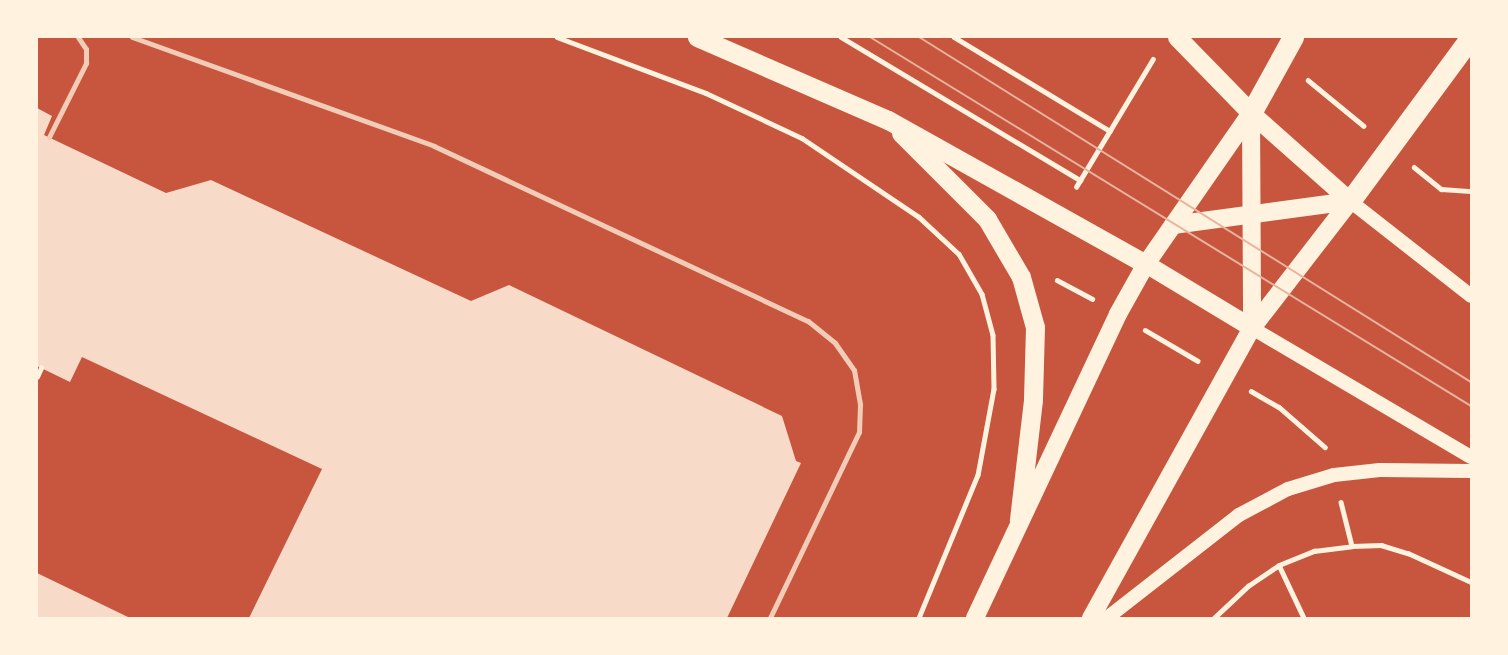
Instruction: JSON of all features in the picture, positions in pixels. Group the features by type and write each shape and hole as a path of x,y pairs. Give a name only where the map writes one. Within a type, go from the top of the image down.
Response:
{"highway":[{"path":"697,37 888,120 1060,213 1146,264"},
{"path":"1177,37 1251,113 1293,37"},
{"path":"1350,201 1471,37"},
{"path":"888,120 986,219 1021,278 1035,327 1033,401 1019,520"}],"main road":[{"path":"1251,113 1350,201 1471,296"},
{"path":"1251,113 1252,328"},
{"path":"975,618 1019,520 1146,264 1251,113"},
{"path":"1173,225 1350,201"},
{"path":"1091,618 1252,328 1350,201"},
{"path":"1146,264 1471,457"},
{"path":"1107,618 1239,515 1288,489 1334,475 1380,470 1471,471"}],"lane":[{"path":"49,137 86,63 86,49 78,37"},
{"path":"132,37 435,146 808,321 835,343 854,370 860,404 859,432 770,618"}],"path":[{"path":"557,37 706,93 802,138 919,217 959,254 982,294 993,335 994,389 978,475 919,618"},
{"path":"841,37 1080,180"},
{"path":"954,37 1110,131"},
{"path":"1060,213 1159,48"},
{"path":"1283,59 1441,189 1471,191"},
{"path":"37,377 41,368"},
{"path":"1214,618 1248,586 1279,565 1314,551 1381,545 1445,568 1471,582"},
{"path":"1279,565 1304,618"}],"building":[{"path":"37,108 52,116 44,135 166,193 211,180 471,301 509,285 782,416 796,461 801,463 727,618 249,618 322,469 82,357 70,382 37,366"},
{"path":"37,573 130,618 37,618"}],"tram line":[{"path":"870,37 1471,406"},
{"path":"919,37 1471,382"}]}
